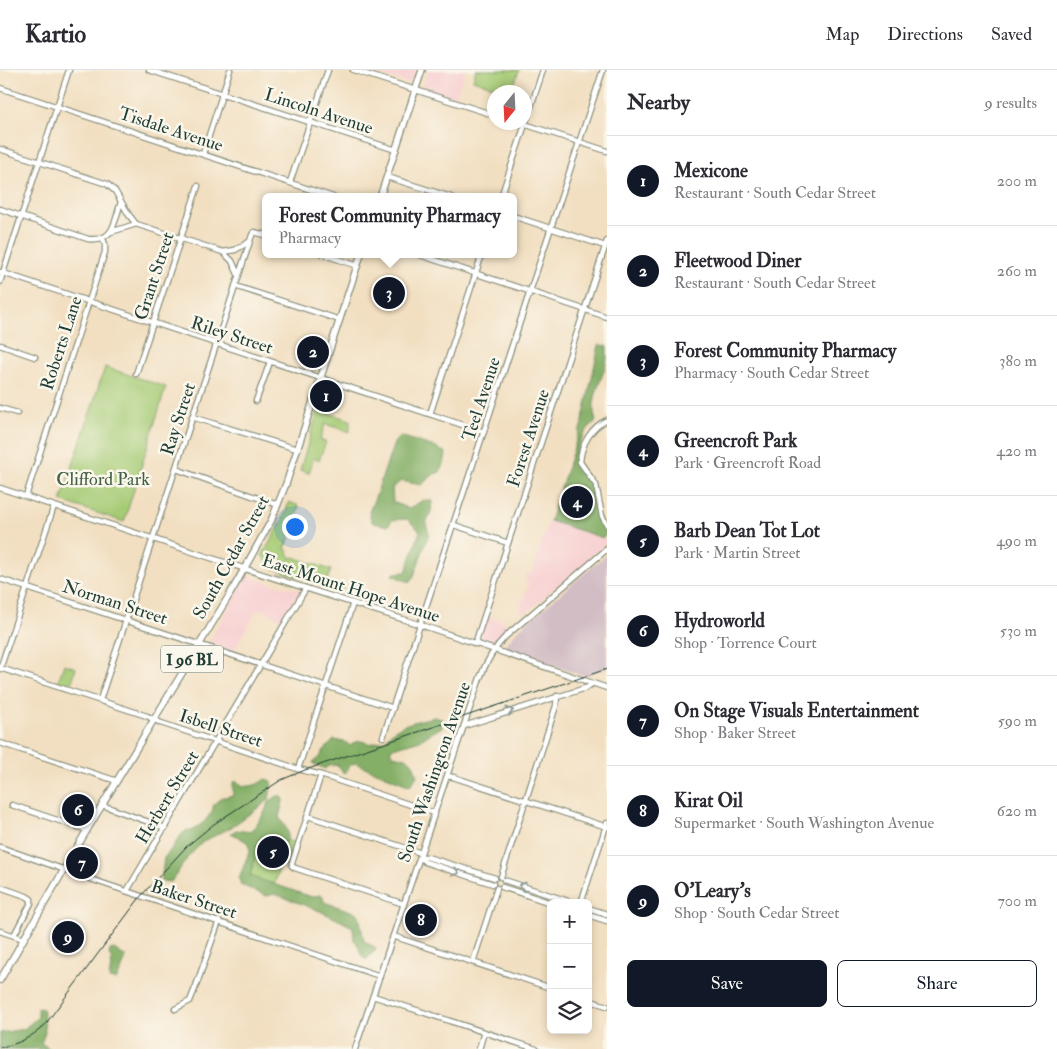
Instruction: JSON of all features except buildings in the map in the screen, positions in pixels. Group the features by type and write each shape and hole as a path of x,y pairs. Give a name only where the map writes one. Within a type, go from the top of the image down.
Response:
{"main road":[{"path":"381,193 422,70"},
{"name":"South Cedar Street","path":"0,980 87,830 268,528 297,450 360,258"}],"street":[{"path":"0,282 1,273 22,216 68,70"},
{"name":"Lincoln Avenue","path":"149,70 396,150"},
{"path":"203,154 230,70"},
{"path":"290,182 328,70"},
{"path":"353,70 487,113"},
{"path":"532,104 543,70"},
{"name":"Teel Avenue","path":"383,737 603,70"},
{"name":"Tisdale Avenue","path":"0,88 322,193"},
{"path":"532,127 607,151"},
{"path":"502,193 523,130"},
{"path":"0,149 107,184 115,191 136,224"},
{"path":"387,176 439,193"},
{"name":"Grant Street","path":"136,374 198,186"},
{"path":"111,232 121,202"},
{"path":"0,209 88,239 98,240 111,232 136,224 223,252 232,261 238,276"},
{"path":"517,217 551,229 606,243"},
{"name":"Ray Street","path":"100,700 252,235 254,232 262,235"},
{"name":"Roberts Lane","path":"26,496 105,252 103,238"},
{"path":"223,252 235,250 250,241"},
{"name":"Forest Avenue","path":"475,644 606,243"},
{"path":"334,258 358,266"},
{"path":"429,258 607,317"},
{"path":"430,414 481,258"},
{"name":"Riley Street","path":"1,273 484,432"},
{"path":"235,286 340,320"},
{"path":"0,345 35,356"},
{"path":"256,401 270,362"},
{"path":"0,408 17,414"},
{"path":"192,417 297,450"},
{"path":"607,420 590,432 580,462 596,485 602,516 607,525"},
{"path":"176,469 278,504"},
{"name":"East Mount Hope Avenue","path":"0,488 421,625 607,688"},
{"path":"0,668 54,506"},
{"path":"454,525 508,543"},
{"name":"South Washington Avenue","path":"355,1049 480,678 494,650 506,636 607,549"},
{"name":"Norman Street","path":"0,579 393,708"},
{"name":"Herbert Street","path":"127,891 306,588"},
{"path":"298,768 353,603"},
{"name":"Isbell Street","path":"0,668 435,813"},
{"path":"464,726 586,688 592,684"},
{"path":"500,878 556,706 557,696"},
{"path":"0,743 117,781"},
{"path":"321,775 292,866 404,904"},
{"path":"447,776 607,826 582,899"},
{"path":"12,805 87,830"},
{"path":"102,805 165,828"},
{"path":"308,816 427,857 500,878 562,899"},
{"name":"Baker Street","path":"0,847 380,976"},
{"path":"421,855 425,862 547,902"},
{"path":"493,884 493,880 500,878"},
{"path":"473,962 500,887 504,884 500,878"},
{"path":"0,887 31,899 31,903 14,935"},
{"path":"592,909 607,914"},
{"path":"592,916 607,921"},
{"path":"175,1008 190,1001 219,922"},
{"path":"0,931 24,939"},
{"path":"393,936 547,987"},
{"path":"373,996 536,1049"},
{"path":"592,1001 607,1006"},
{"path":"478,1049 484,1032"}],"shaded area":[{"path":"381,70 416,70 411,84 380,75"},
{"path":"428,70 466,70 455,98 422,87"},
{"path":"549,521 607,540 607,543 525,614 520,609 529,583 524,581 527,573 532,574"},
{"path":"607,554 607,668 584,676 508,650 507,643 519,629"},
{"path":"247,576 276,585 298,589 300,592 283,621 264,610 257,610 233,652 210,644 210,640"},
{"path":"487,616 512,625 492,643 480,638"}],"green space":[{"path":"476,70 519,70 514,85 489,85 473,80"},
{"path":"599,345 607,346 607,358 595,397 594,413 596,421 585,433 575,459 593,488 596,511 606,534 603,538 550,521 582,423"},
{"name":"Clifford Park","path":"105,367 166,387 124,522 61,501"},
{"path":"318,410 350,420 350,432 325,424 320,440 326,442 319,460 314,458 309,473 300,470"},
{"path":"400,436 432,446 446,453 440,472 434,474 421,485 401,481 392,488 393,502 409,509 423,500 432,501 431,511 426,524 429,533 414,576 409,582 392,575 406,572 420,531 407,519 392,520 388,526 372,522 369,512 394,443"},
{"path":"289,502 299,506 285,547 291,558 294,557 331,570 327,581 344,587 342,591 274,569 262,556 283,519"},
{"path":"64,664 76,668 70,688 57,684"},
{"path":"434,717 442,719 442,727 420,740 390,749 393,755 412,762 417,776 410,786 355,763 350,765 344,774 338,765 328,766 325,769 313,762 320,757 334,740 346,742 350,746 359,741 369,744 386,740 395,730 407,724"},
{"path":"265,779 272,781 269,800 230,828 204,841 188,857 171,882 161,881 164,858 181,835 187,830 192,831 204,822 212,812 214,804 222,797 233,795 233,782 251,786"},
{"path":"277,796 282,796 283,801 279,817 286,829 287,839 285,843 260,839 250,876 312,897 323,896 324,902 357,913 364,941 376,948 366,960 354,940 353,927 320,911 275,894 267,896 241,885 239,878 250,850 247,842 231,833 236,830 251,832 269,803"},
{"path":"260,832 296,843 289,864 281,862 273,888 244,878"},
{"path":"114,949 126,957 116,980 109,979 112,960 109,955 110,950"},
{"path":"38,1008 43,1009 45,1033 41,1043 50,1049 0,1049 0,1033 24,1029 38,1017"}],"railway":[{"path":"0,1047 24,1040 44,1026 141,896 187,846 214,824 281,780 305,770 607,669"}],"place":[{"name":"Forest Community Pharmacy","path":"389,293"},
{"name":"Fleetwood Diner","path":"313,352"},
{"name":"Mexicone","path":"326,396"},
{"name":"Greencroft Park","path":"577,502"},
{"name":"Hydroworld","path":"78,810"},
{"name":"Barb Dean Tot Lot","path":"273,852"},
{"name":"On Stage Visuals Entertainment","path":"82,863"},
{"name":"Kirat Oil","path":"421,920"},
{"name":"O'Leary's","path":"68,937"}]}
